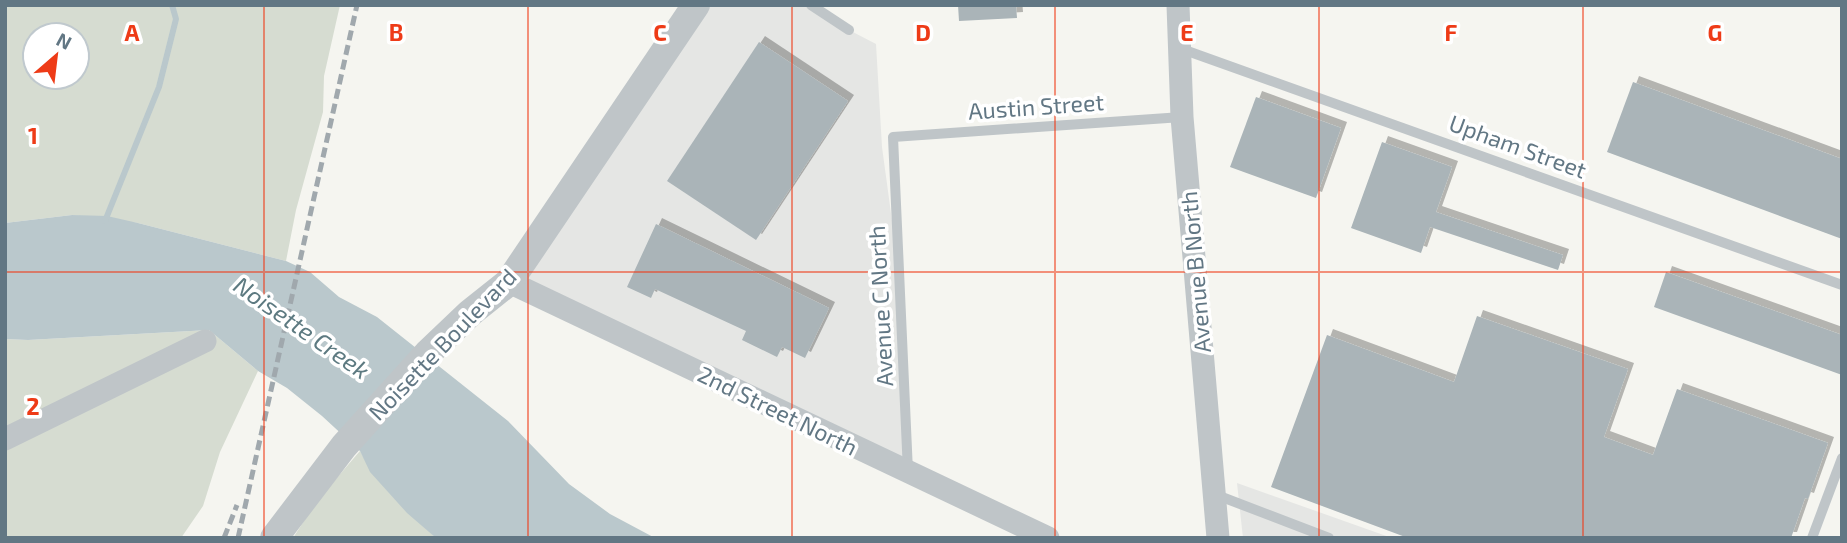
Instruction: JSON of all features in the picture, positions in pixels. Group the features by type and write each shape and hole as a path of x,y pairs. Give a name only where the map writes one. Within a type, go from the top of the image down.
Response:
{"street":[{"name":"Noisette Boulevard","path":"274,538 344,446 428,353 470,313 509,282 696,5"},
{"name":"Avenue B North","path":"1178,5 1182,117 1218,538"},
{"name":"2nd Street North","path":"509,282 1048,538"},
{"path":"5,439 205,341"}],"lane":[{"path":"811,5 849,30"},
{"name":"Upham Street","path":"1179,48 1842,285"},
{"name":"Austin Street","path":"893,137 1182,117"},
{"name":"Avenue C North","path":"893,137 908,472"},
{"path":"1812,538 1842,458"},
{"path":"1214,494 1329,538"}],"shaded area":[{"path":"5,5 340,5 324,76 323,112 296,210 286,261 138,223 72,215 5,223"},
{"path":"696,5 811,5 876,44 882,147 901,287 908,472 509,282"},
{"path":"209,330 258,371 220,452 203,506 181,538 5,538 5,339"},
{"path":"360,451 385,487 436,538 293,538 317,501"},
{"path":"1237,483 1392,538 1243,538"}],"water":[{"name":"Noisette Creek","path":"72,215 107,216 138,223 286,261 310,272 339,297 377,317 508,421 569,484 610,514 655,538 436,538 407,513 370,472 360,451 322,416 287,388 258,371 209,330 5,339 5,223"}],"building":[{"path":"958,5 1016,5 1017,18 959,21"},
{"path":"759,42 848,101 756,240 667,181"},
{"path":"1633,82 1842,159 1842,239 1607,152"},
{"path":"1256,97 1341,128 1316,198 1230,167"},
{"path":"1382,142 1452,167 1436,212 1563,255 1558,270 1430,227 1421,253 1351,228"},
{"path":"656,224 829,308 805,358 782,347 777,357 742,340 746,331 655,289 651,298 627,287"},
{"path":"1666,272 1842,335 1842,375 1654,307"},
{"path":"1477,316 1628,369 1604,437 1653,455 1677,389 1828,443 1791,538 1408,538 1271,487 1327,335 1454,382"}],"waterway":[{"path":"105,221 159,87 176,19 172,5"}],"railway":[{"path":"238,538 357,5"},
{"path":"224,538 237,505"}]}
